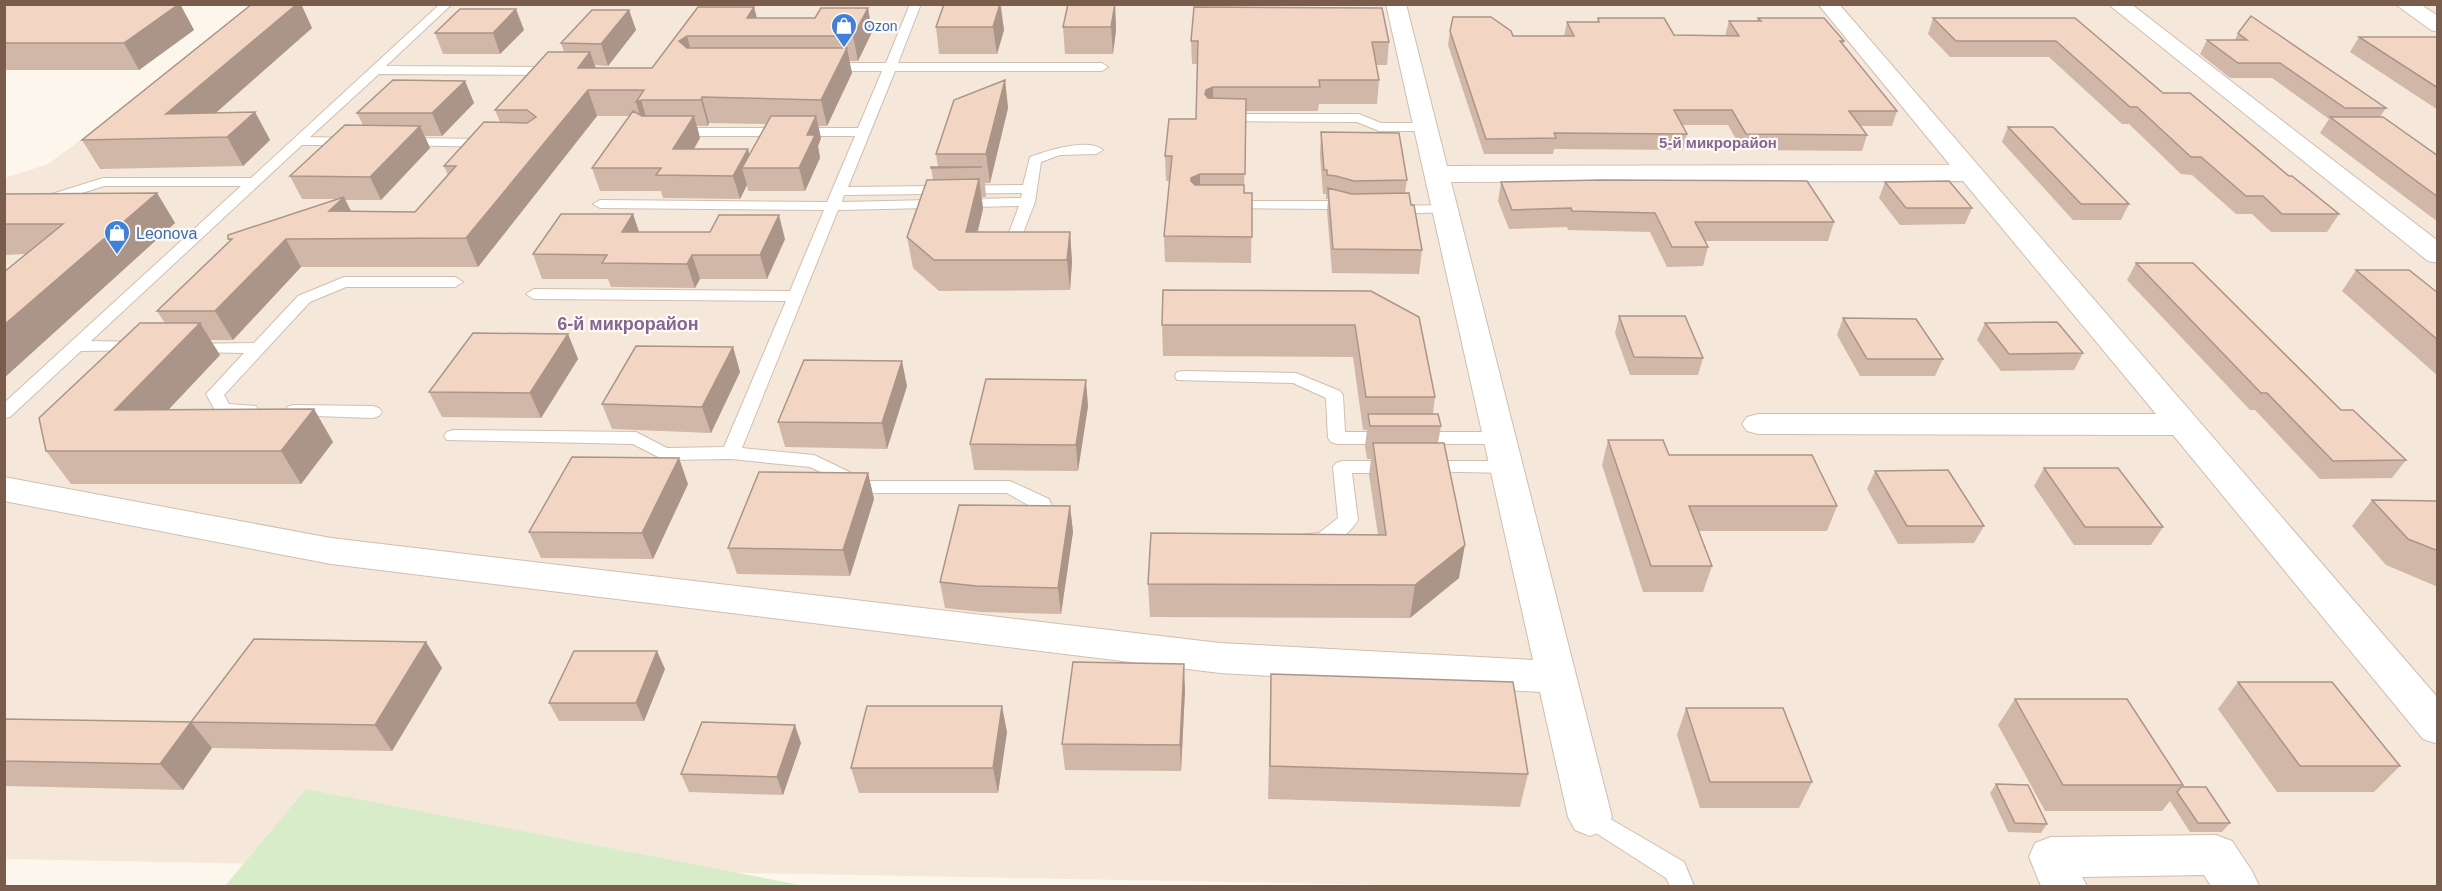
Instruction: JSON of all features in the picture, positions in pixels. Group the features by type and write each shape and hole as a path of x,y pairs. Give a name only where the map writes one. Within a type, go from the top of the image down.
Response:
{"street":[{"path":"1396,4 1590,818"},
{"path":"1828,4 2438,727"},
{"path":"2118,4 2437,253"},
{"path":"2405,4 2438,26"},
{"path":"2428,4 2438,10"},
{"path":"1436,174 1971,173"},
{"path":"1758,424 2182,425"},
{"path":"4,489 319,548 1220,658 1556,677"},
{"path":"2064,886 2051,857 2216,855 2236,886"}],"lane":[{"path":"4,413 447,4"},
{"path":"730,453 916,4"},
{"path":"810,67 1102,67"},
{"path":"375,70 571,71"},
{"path":"1213,117 1359,118 1379,127 1425,127"},
{"path":"661,132 864,132"},
{"path":"298,141 358,142"},
{"path":"394,142 501,143"},
{"path":"1045,253 1015,235 1028,195 1035,160 1058,151 1096,150"},
{"path":"4,214 103,182 255,182"},
{"path":"600,204 1028,195"},
{"path":"1212,205 1334,206 1350,210 1445,209"},
{"path":"373,412 223,410 215,394 304,299 344,282 455,282"},
{"path":"534,294 796,296"},
{"path":"76,346 156,347"},
{"path":"179,347 258,348"},
{"path":"1183,376 1296,378 1334,395 1337,438 1348,520 1323,540 1287,540"},
{"path":"453,436 636,438 664,454 730,453 814,461 865,488 1010,487 1042,504"},
{"path":"1337,438 1503,452"},
{"path":"1342,467 1503,452"},
{"path":"1590,818 1675,870 1682,886"}],"shaded area":[{"path":"265,5 2437,5 2437,886 1438,886 5,859 5,178 48,164"}],"green space":[{"path":"306,789 805,886 225,886"}],"building":[{"path":"4,4 179,4 124,43 4,43"},
{"path":"252,4 297,4 166,114 255,112 227,137 82,140"},
{"path":"944,4 1000,4 993,27 936,27"},
{"path":"1068,4 1115,4 1111,27 1063,27"},
{"path":"698,7 754,7 747,18 815,18 821,8 868,8 853,36 687,36 679,41 687,48 847,48 821,100 702,97 701,100 641,100 636,102 644,90 588,90 466,238 286,239 215,311 157,311 232,239 228,239 228,235 344,197 329,211 415,212 456,166 444,166 484,122 527,123 536,117 527,110 495,110 548,52 590,52 578,68 652,68"},
{"path":"1194,7 1382,8 1389,42 1372,42 1379,80 1319,80 1320,87 1213,87 1206,90 1205,94 1208,98 1246,99 1245,174 1200,174 1191,178 1191,181 1195,185 1244,185 1244,193 1252,193 1252,237 1164,236 1172,156 1165,156 1169,119 1196,119 1198,41 1191,41"},
{"path":"460,9 516,9 493,33 435,33"},
{"path":"592,10 629,10 601,44 561,43"},
{"path":"2251,16 2386,108 2345,108 2280,63 2238,63 2207,40 2247,40 2238,33"},
{"path":"1453,17 1491,17 1511,31 1513,36 1574,36 1567,22 1599,22 1598,18 1664,18 1674,35 1739,36 1729,21 1761,21 1758,18 1824,18 1897,111 1849,111 1867,135 1746,134 1732,110 1674,110 1687,134 1554,133 1556,138 1486,139 1450,31"},
{"path":"1933,18 2075,18 2163,93 2190,93 2289,176 2292,176 2339,214 2282,214 2263,196 2246,196 2201,157 2191,157 2137,107 2130,107 2056,41 1956,41"},
{"path":"2359,37 2438,37 2438,88"},
{"path":"393,80 465,81 432,113 357,113"},
{"path":"1005,80 986,154 936,154 954,100"},
{"path":"633,111 642,116 694,116 673,149 748,149 733,176 656,175 661,168 592,168"},
{"path":"771,116 816,116 807,135 815,135 799,168 742,168"},
{"path":"2330,117 2383,117 2438,156 2438,197"},
{"path":"345,125 420,126 370,177 290,176"},
{"path":"2008,127 2053,127 2129,204 2081,204"},
{"path":"1321,132 1399,133 1407,180 1354,181 1327,175 1327,170 1324,170"},
{"path":"931,167 982,167 931,168"},
{"path":"979,179 966,232 1070,232 1067,260 934,260 907,237 927,180"},
{"path":"1807,181 1834,222 1695,222 1708,247 1672,247 1655,213 1572,211 1571,208 1512,210 1501,182"},
{"path":"1949,181 1972,208 1906,208 1885,182"},
{"path":"1328,188 1352,194 1409,193 1411,205 1414,205 1422,250 1333,249"},
{"path":"157,193 4,325 4,272 63,224 4,224 4,194"},
{"path":"561,214 633,214 622,232 710,232 719,215 779,215 760,255 692,255 687,264 602,263 607,255 533,254"},
{"path":"2136,263 2193,263 2341,410 2353,410 2406,460 2333,461 2267,393 2261,393"},
{"path":"2356,270 2409,270 2438,293 2438,340"},
{"path":"1163,290 1371,291 1419,317 1435,397 1366,397 1355,325 1162,325"},
{"path":"1619,316 1685,316 1703,358 1634,357"},
{"path":"1843,318 1916,319 1943,359 1867,359"},
{"path":"2057,322 2083,353 2009,354 1985,323"},
{"path":"140,323 200,323 115,410 314,409 281,451 46,451 39,418"},
{"path":"473,333 568,334 530,393 429,392"},
{"path":"636,346 733,347 702,407 602,404"},
{"path":"804,360 902,361 882,423 778,422"},
{"path":"986,379 1086,380 1076,445 970,444"},
{"path":"1368,414 1438,414 1441,426 1370,426"},
{"path":"1608,440 1663,440 1669,455 1812,455 1837,506 1689,506 1712,566 1651,566"},
{"path":"1373,443 1444,443 1465,545 1415,585 1148,584 1151,533 1386,535"},
{"path":"572,457 679,458 642,533 529,532"},
{"path":"2044,468 2118,468 2163,527 2085,527"},
{"path":"1948,470 1984,526 1907,526 1875,471"},
{"path":"759,472 868,473 843,550 728,548"},
{"path":"2372,500 2438,501 2438,551 2408,539"},
{"path":"959,505 1070,506 1058,588 976,586 940,582"},
{"path":"254,639 426,642 375,725 191,722"},
{"path":"574,651 657,651 636,703 549,703"},
{"path":"1073,662 1184,664 1180,745 1062,744"},
{"path":"1271,674 1513,682 1528,774 1270,766"},
{"path":"2238,682 2332,682 2400,766 2300,766"},
{"path":"2015,699 2127,699 2183,785 2063,785"},
{"path":"867,706 1002,706 993,768 851,768"},
{"path":"1686,708 1783,708 1812,782 1710,782"},
{"path":"4,719 191,722 160,764 4,761"},
{"path":"702,722 795,725 777,777 681,774"},
{"path":"1996,784 2028,785 2047,824 2015,823"},
{"path":"2181,787 2206,787 2230,823 2198,823 2177,792"}],"place":[{"name":"Ozon","path":"844,49"},
{"name":"Leonova","path":"117,256"}],"district":[{"name":"5-й микрорайон","path":"1718,142"},
{"name":"6-й микрорайон","path":"628,324"}]}
